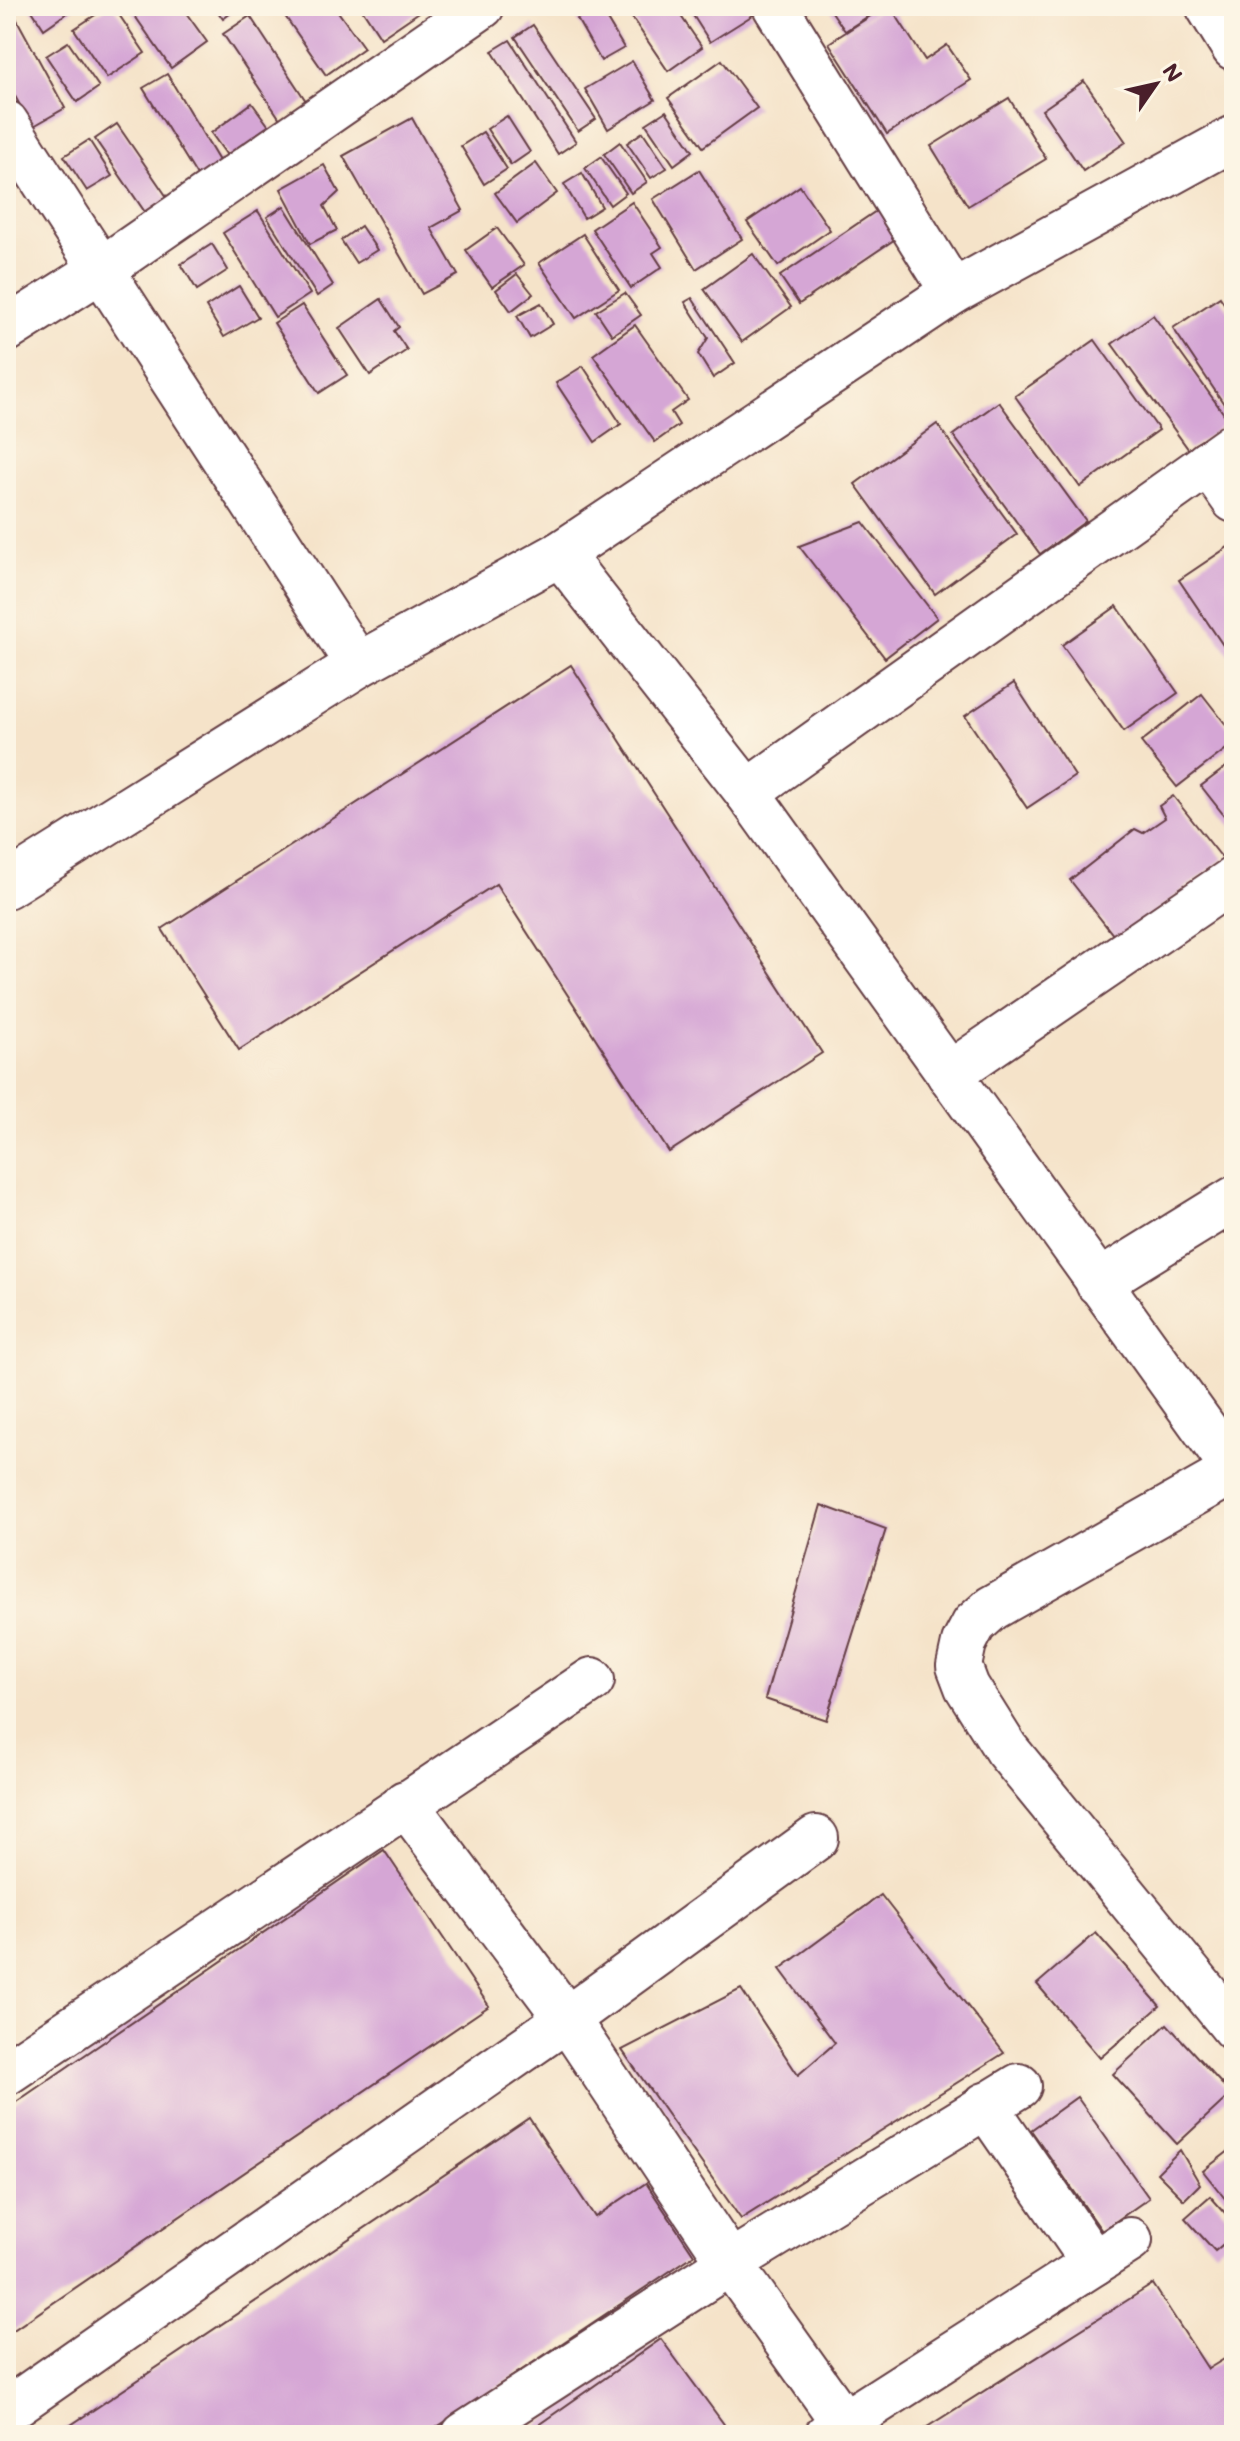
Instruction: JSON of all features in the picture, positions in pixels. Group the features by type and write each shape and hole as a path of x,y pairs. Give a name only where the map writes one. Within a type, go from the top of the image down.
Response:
{"street":[{"path":"6,330 102,269 482,6"},
{"path":"775,6 953,292"},
{"path":"1208,6 1234,48"},
{"path":"6,123 358,665"},
{"path":"6,886 358,665 560,554 953,292 1234,138"},
{"path":"747,792 1221,454 1234,500"},
{"path":"560,554 747,792 1234,1470 992,1608 974,1624 964,1643 959,1666 967,1687 1006,1749 1234,2028"},
{"path":"949,1074 1234,879"},
{"path":"1098,1283 1234,1199"},
{"path":"6,2073 592,1680"},
{"path":"405,1803 567,2019 730,2263 836,2429 1130,2240"},
{"path":"6,2411 567,2019 816,1838"},
{"path":"464,2435 730,2263 1002,2096 1094,2263"}],"building":[{"path":"29,6 77,6 44,29"},
{"path":"113,6 145,53 107,78 74,29"},
{"path":"128,6 181,6 207,42 171,68"},
{"path":"214,6 240,6 223,19"},
{"path":"278,6 334,6 364,48 326,75"},
{"path":"360,6 424,6 425,8 381,38"},
{"path":"599,6 624,48 601,61 577,19"},
{"path":"624,6 674,6 702,47 668,71"},
{"path":"687,6 747,6 753,15 710,42"},
{"path":"828,6 884,6 845,31"},
{"path":"890,6 925,60 947,45 971,80 887,134 829,43"},
{"path":"250,16 306,101 280,119 223,34"},
{"path":"16,18 65,108 32,127 6,80 6,24"},
{"path":"533,25 596,119 578,131 515,37"},
{"path":"510,40 576,142 558,154 492,51"},
{"path":"68,42 99,87 77,102 46,56"},
{"path":"722,60 757,108 703,147 668,98"},
{"path":"632,61 655,100 608,129 585,89"},
{"path":"167,74 225,171 202,184 143,88"},
{"path":"1084,81 1126,142 1083,171 1042,110"},
{"path":"1009,98 1046,159 968,206 931,146"},
{"path":"252,103 276,136 234,165 211,133"},
{"path":"666,111 693,151 674,165 646,124"},
{"path":"507,116 530,152 511,165 487,129"},
{"path":"412,118 463,210 431,228 458,275 422,294 343,156"},
{"path":"117,124 169,200 147,215 95,139"},
{"path":"483,132 507,169 484,184 461,146"},
{"path":"643,132 667,168 651,178 627,143"},
{"path":"89,140 112,176 87,191 64,156"},
{"path":"620,142 647,182 631,193 604,154"},
{"path":"601,157 626,193 610,205 585,168"},
{"path":"536,163 557,193 517,223 495,193"},
{"path":"324,165 339,192 324,206 337,230 310,244 281,189"},
{"path":"699,170 742,239 696,269 653,199"},
{"path":"582,173 602,207 584,218 564,184"},
{"path":"800,186 830,230 778,266 747,222"},
{"path":"632,202 662,247 653,253 662,267 631,288 592,229"},
{"path":"888,203 907,231 799,304 780,276"},
{"path":"284,206 333,285 317,296 267,217"},
{"path":"258,211 310,294 275,317 223,233"},
{"path":"361,226 377,250 356,263 341,240"},
{"path":"497,228 524,265 492,287 466,250"},
{"path":"583,234 619,290 576,318 539,263"},
{"path":"212,244 228,270 197,290 181,264"},
{"path":"753,254 791,307 742,342 704,289"},
{"path":"517,274 533,294 511,311 496,290"},
{"path":"239,286 258,317 224,337 206,307"},
{"path":"625,293 641,315 612,335 596,311"},
{"path":"1220,297 1234,319 1234,419 1173,328"},
{"path":"692,298 735,363 713,378 698,354 708,338 685,302"},
{"path":"381,299 399,327 394,331 407,350 370,375 339,328"},
{"path":"541,303 553,324 530,338 517,316"},
{"path":"302,305 347,375 319,393 274,323"},
{"path":"1153,315 1229,421 1189,450 1112,344"},
{"path":"635,325 688,400 671,412 679,425 655,442 593,355"},
{"path":"1095,340 1159,430 1080,487 1015,396"},
{"path":"583,366 621,424 595,442 556,383"},
{"path":"999,402 1086,521 1040,554 953,435"},
{"path":"937,424 1017,534 935,594 855,484"},
{"path":"863,522 937,618 885,658 799,546"},
{"path":"1234,543 1234,655 1231,657 1179,580"},
{"path":"1117,606 1178,693 1124,731 1062,645"},
{"path":"571,665 822,1053 669,1152 496,884 239,1050 162,929"},
{"path":"1014,683 1075,776 1027,808 965,716"},
{"path":"1202,694 1234,735 1234,743 1177,787 1141,742"},
{"path":"1234,761 1234,828 1201,786"},
{"path":"1173,796 1223,859 1118,941 1070,880 1135,829 1143,833 1165,818 1159,806"},
{"path":"821,1505 886,1529 826,1720 765,1699"},
{"path":"384,1850 489,2006 6,2335 6,2109"},
{"path":"881,1895 1004,2053 741,2219 622,2050 741,1989 798,2075 835,2043 780,1969"},
{"path":"1096,1933 1160,2006 1100,2058 1037,1984"},
{"path":"1167,2024 1231,2094 1177,2144 1113,2074"},
{"path":"1077,2097 1149,2198 1102,2231 1031,2130"},
{"path":"529,2118 595,2217 646,2183 694,2255 425,2435 56,2435"},
{"path":"1234,2147 1234,2210 1203,2171"},
{"path":"1180,2150 1200,2184 1184,2200 1157,2173"},
{"path":"1210,2196 1234,2223 1234,2235 1215,2251 1185,2218"},
{"path":"1153,2284 1208,2369 1234,2353 1234,2435 928,2435 924,2429"},
{"path":"661,2339 726,2427 715,2435 524,2435"}]}
